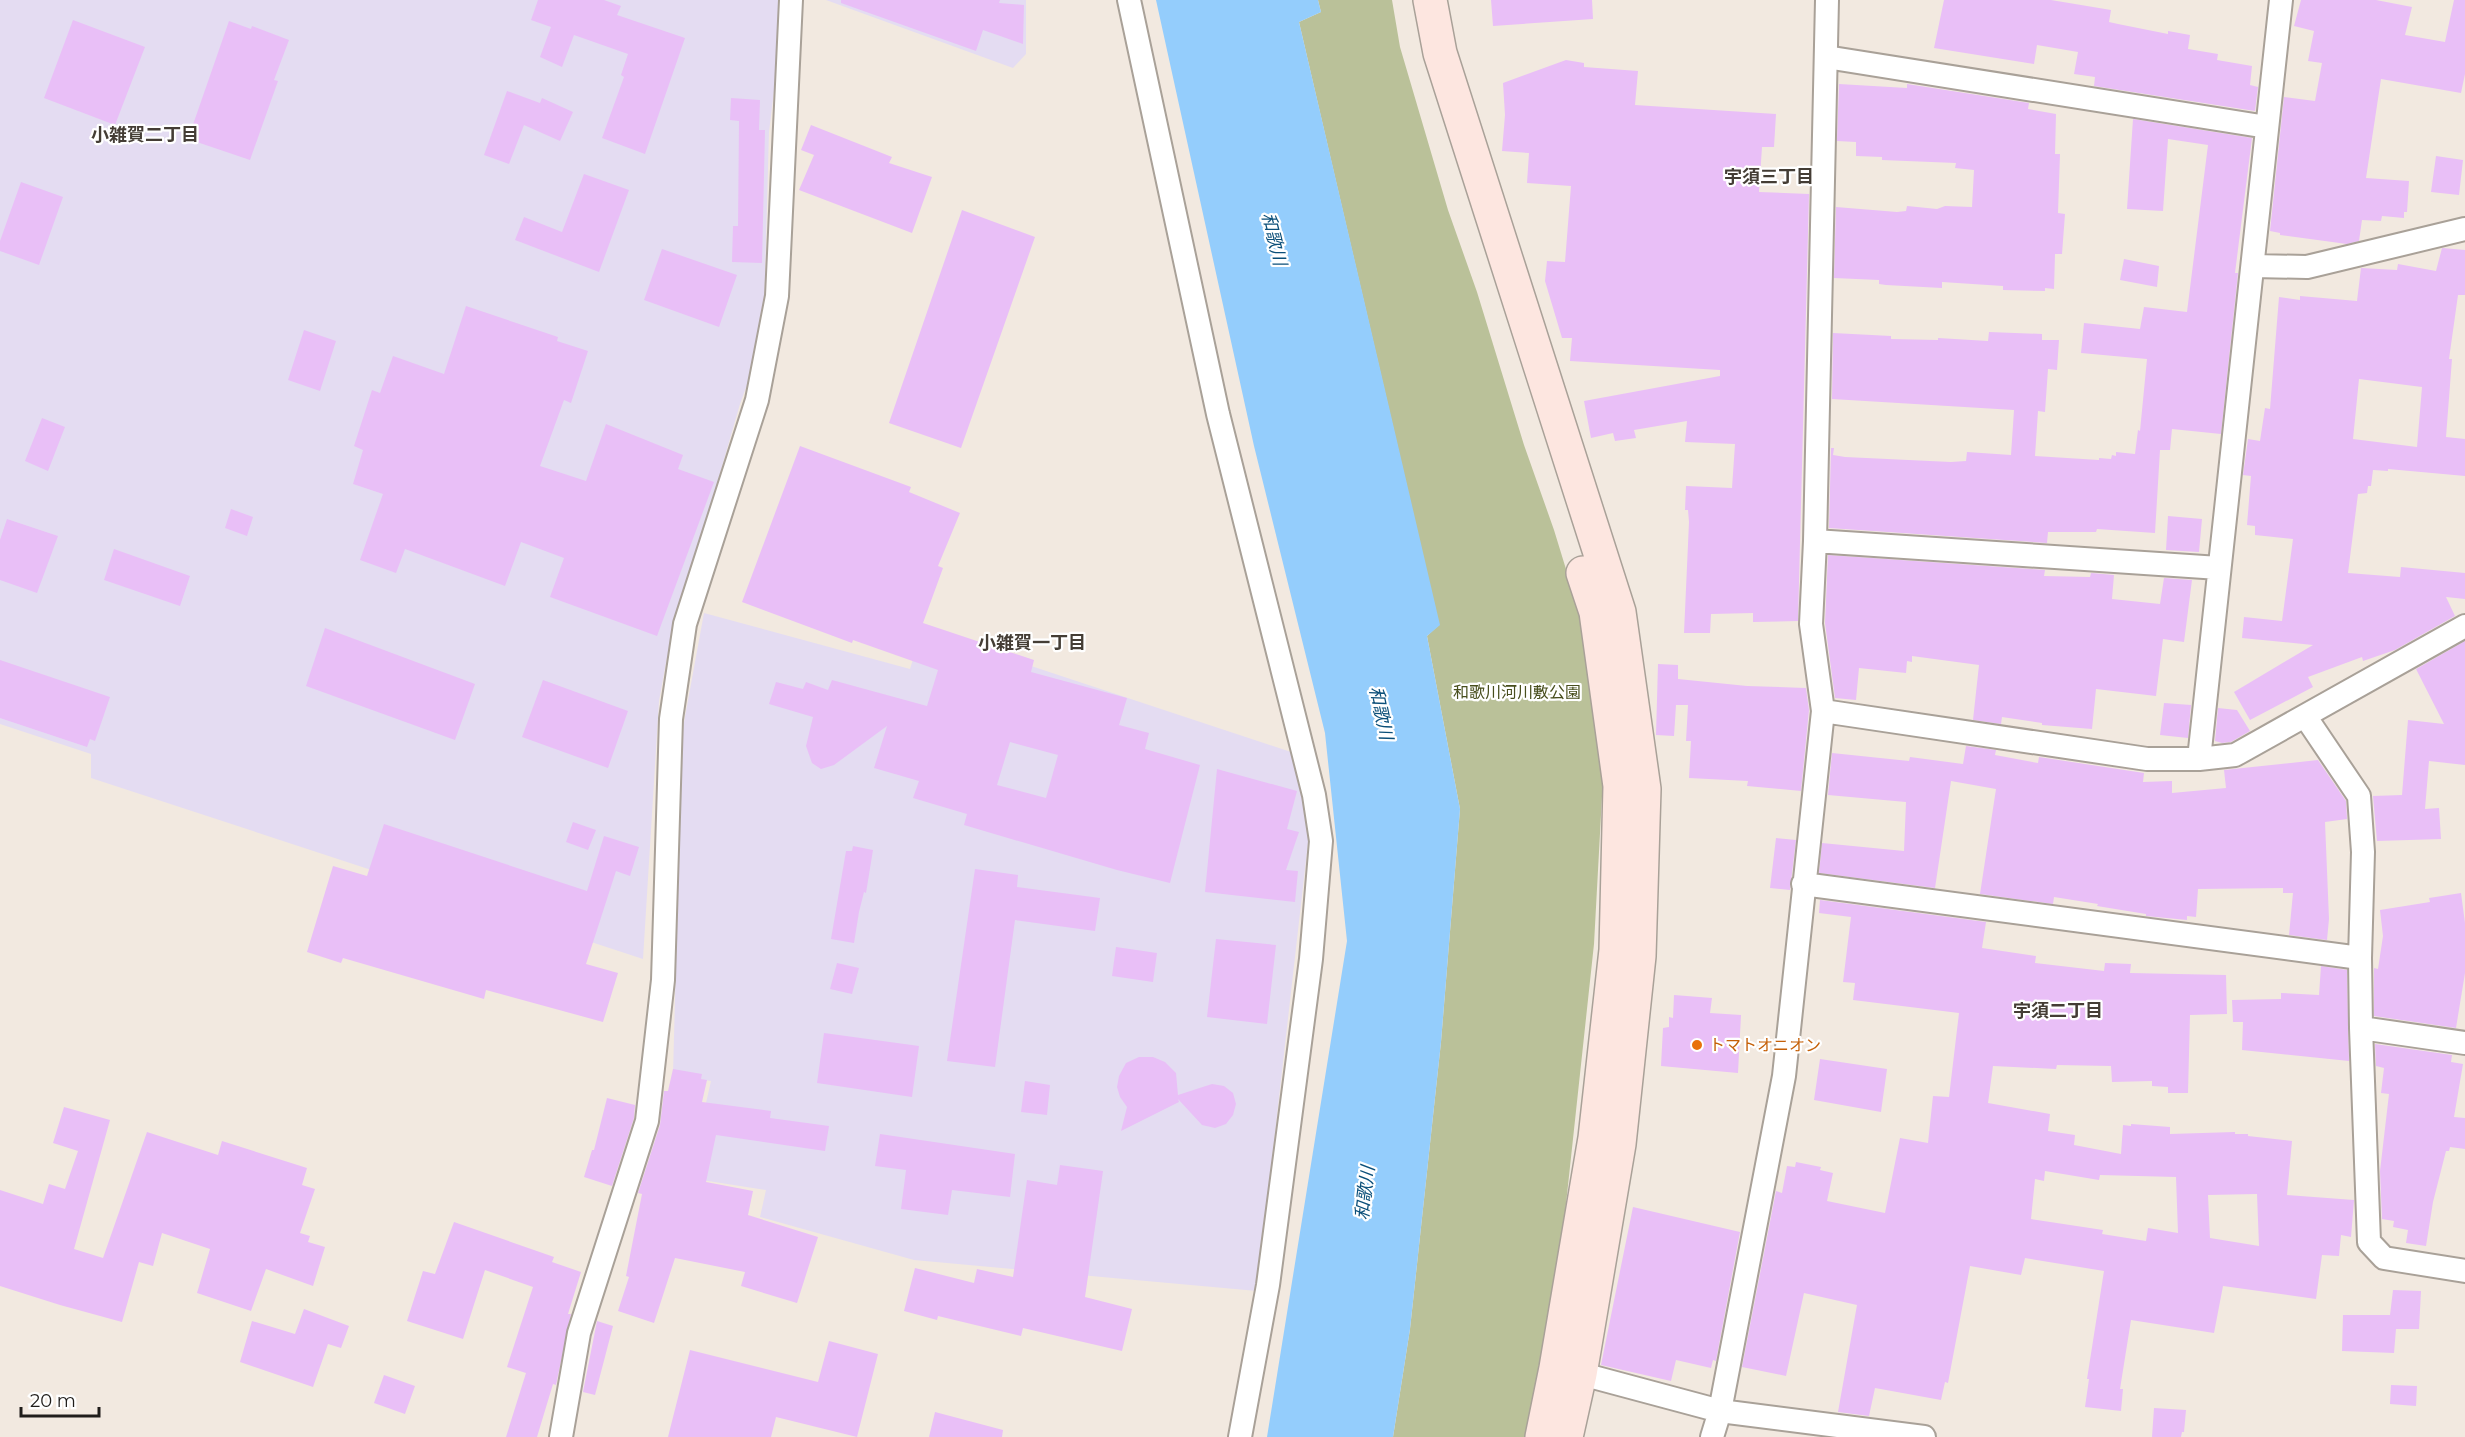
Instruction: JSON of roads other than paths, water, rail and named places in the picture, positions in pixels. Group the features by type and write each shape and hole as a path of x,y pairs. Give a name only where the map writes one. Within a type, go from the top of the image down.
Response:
{"street":[{"path":"561,1437 579,1333 647,1121 663,980 671,719 685,624 758,400 777,296 791,0"},
{"path":"1129,0 1218,414 1314,795 1321,841 1311,959 1269,1274 1240,1437"},
{"path":"1408,0 1418,52 1596,612 1620,786 1615,962 1568,1371 1566,1437"},
{"path":"1430,0 1440,53 1619,612 1644,789 1639,956 1619,1144 1568,1371 1542,1437"},
{"path":"1712,1437 1720,1411 1784,1076 1822,711 1811,624 1815,541 1827,0"},
{"path":"2199,759 2281,0"},
{"path":"1826,57 2267,127"},
{"path":"2253,266 2307,267 2465,230"},
{"path":"1815,541 2219,568"},
{"path":"1822,711 2147,759 2199,759 2235,755 2465,626"},
{"path":"2305,716 2359,796 2363,852 2361,1028 2369,1242 2384,1258 2465,1270"},
{"path":"1803,884 2360,958"},
{"path":"2361,1028 2465,1043"},
{"path":"1568,1371 1720,1411 1924,1437"}],"water":[{"name":"和歌川","path":"1156,0 1318,0 1321,12 1299,22 1440,625 1427,636 1460,809 1441,1042 1410,1329 1393,1437 1267,1437 1347,941 1325,733 1254,446"}],"place":[{"name":"トマトオニオン","path":"1697,1045"}],"district":[{"name":"小雑賀二丁目","path":"145,135"},
{"name":"宇須三丁目","path":"1769,177"},
{"name":"小雑賀一丁目","path":"1032,643"},
{"name":"宇須二丁目","path":"2058,1011"}],"park label":[{"name":"和歌川河川敷公園","path":"1517,692"}]}
